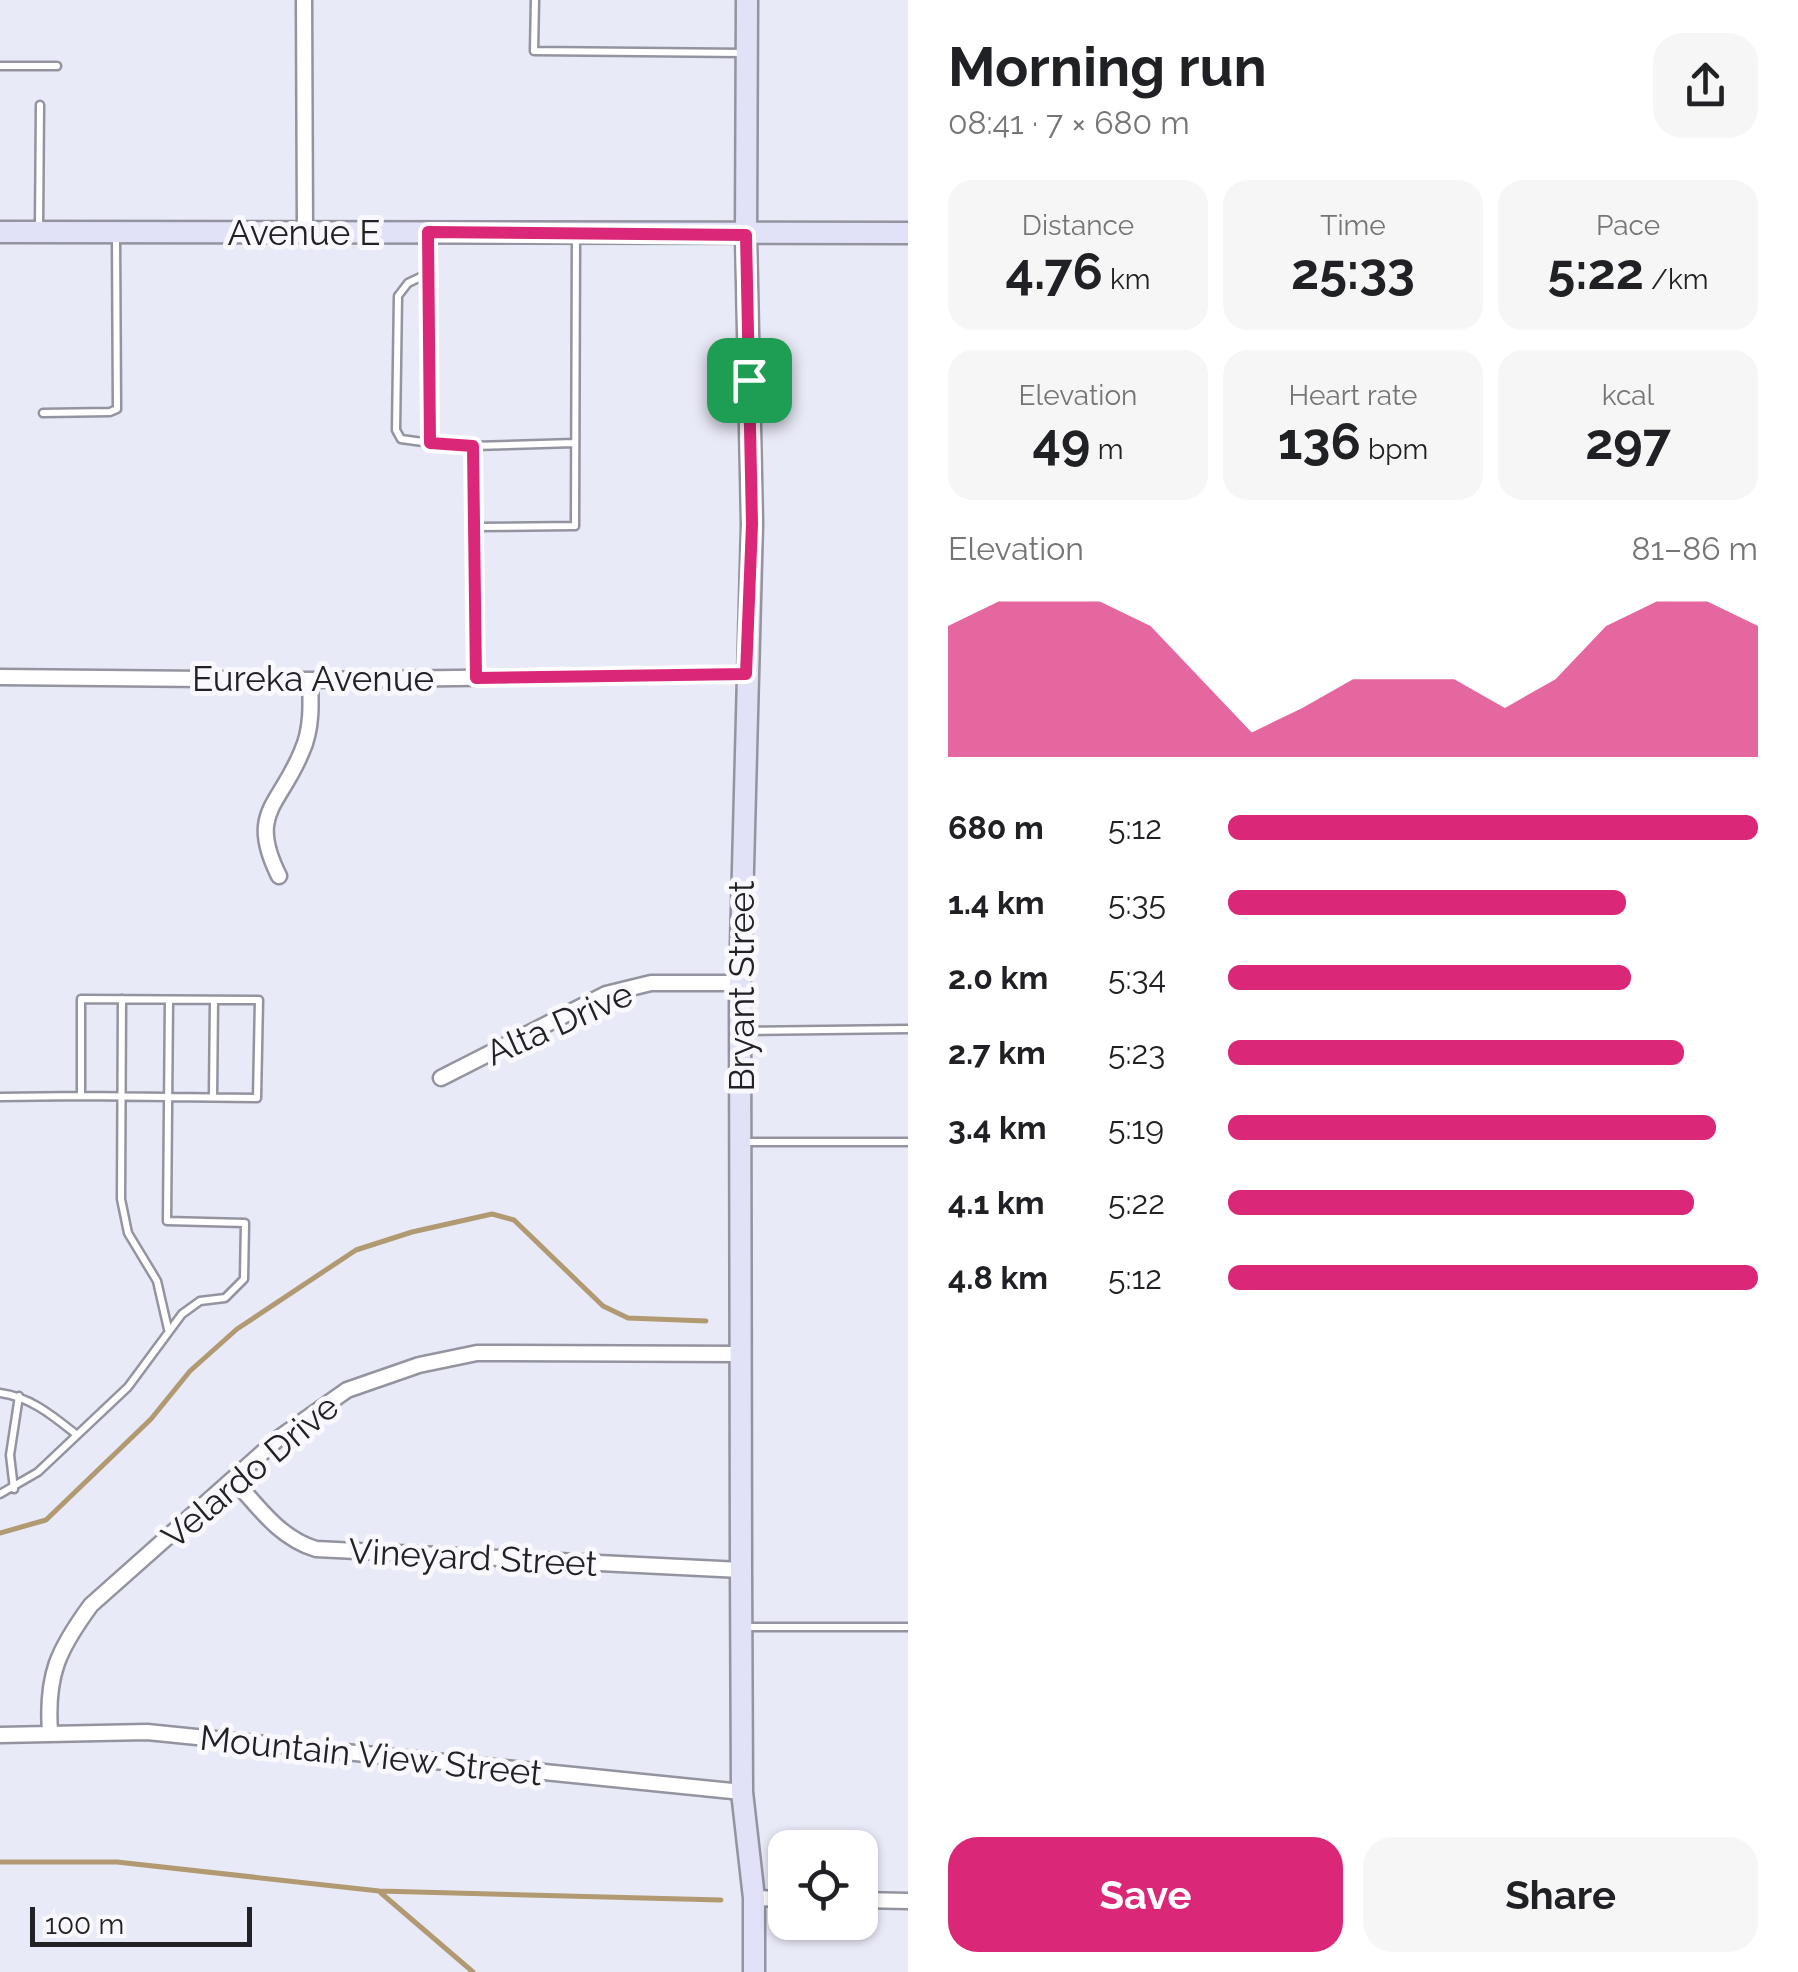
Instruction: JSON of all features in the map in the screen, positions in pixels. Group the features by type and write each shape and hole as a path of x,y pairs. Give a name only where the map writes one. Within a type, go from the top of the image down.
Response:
{"street":[{"path":"304,0 305,230"},
{"name":"Bryant Street","path":"747,0 746,235 752,524 740,983 741,1626 742,1792 754,1898 754,1972"},
{"name":"Avenue E","path":"0,232 908,233"},
{"name":"Eureka Avenue","path":"0,677 310,680 746,674"},
{"path":"278,876 265,849 266,825 281,788 303,751 312,714 310,680"},
{"name":"Alta Drive","path":"441,1078 616,990 651,984 740,983"},
{"name":"Velardo Drive","path":"50,1732 48,1696 53,1668 68,1636 91,1605 233,1478 316,1409 347,1390 418,1365 478,1353 742,1354"},
{"name":"Vineyard Street","path":"233,1478 284,1535 316,1549 741,1570"},
{"name":"Mountain View Street","path":"0,1734 147,1732 742,1792"},
{"path":"754,1898 768,1898"},
{"path":"878,1900 908,1901"}],"lane":[{"path":"535,0 534,52 747,53"},
{"path":"0,66 56,66"},
{"path":"40,105 40,232"},
{"path":"43,413 116,409 116,232"},
{"path":"428,232 430,443"},
{"path":"474,527 576,526 576,234"},
{"path":"429,273 408,283 398,296 396,430 401,440 473,446 574,443"},
{"path":"473,446 476,678"},
{"path":"0,1097 257,1098 259,1000 81,999 81,1096"},
{"path":"122,999 123,1214 128,1234 157,1281 168,1329"},
{"path":"0,1494 38,1472 128,1388 168,1329 200,1301 225,1298 244,1278 244,1223 168,1221 169,1000"},
{"path":"213,1097 214,1000"},
{"path":"740,1031 908,1028"},
{"path":"741,1142 908,1142"},
{"path":"0,1393 19,1396 42,1408 78,1435"},
{"path":"14,1489 10,1455 19,1396"},
{"path":"741,1626 908,1627"}],"waterway":[{"path":"0,1533 46,1520 151,1419 190,1371 237,1329 356,1250 412,1232 492,1214 514,1220 603,1306 628,1318 706,1321"},
{"path":"0,1862 117,1862 379,1891 721,1900"},
{"path":"381,1893 473,1972"}],"route":[{"path":"428,232 746,235 749,380 752,524 746,674 476,678 473,446 430,443 428,232"}]}
